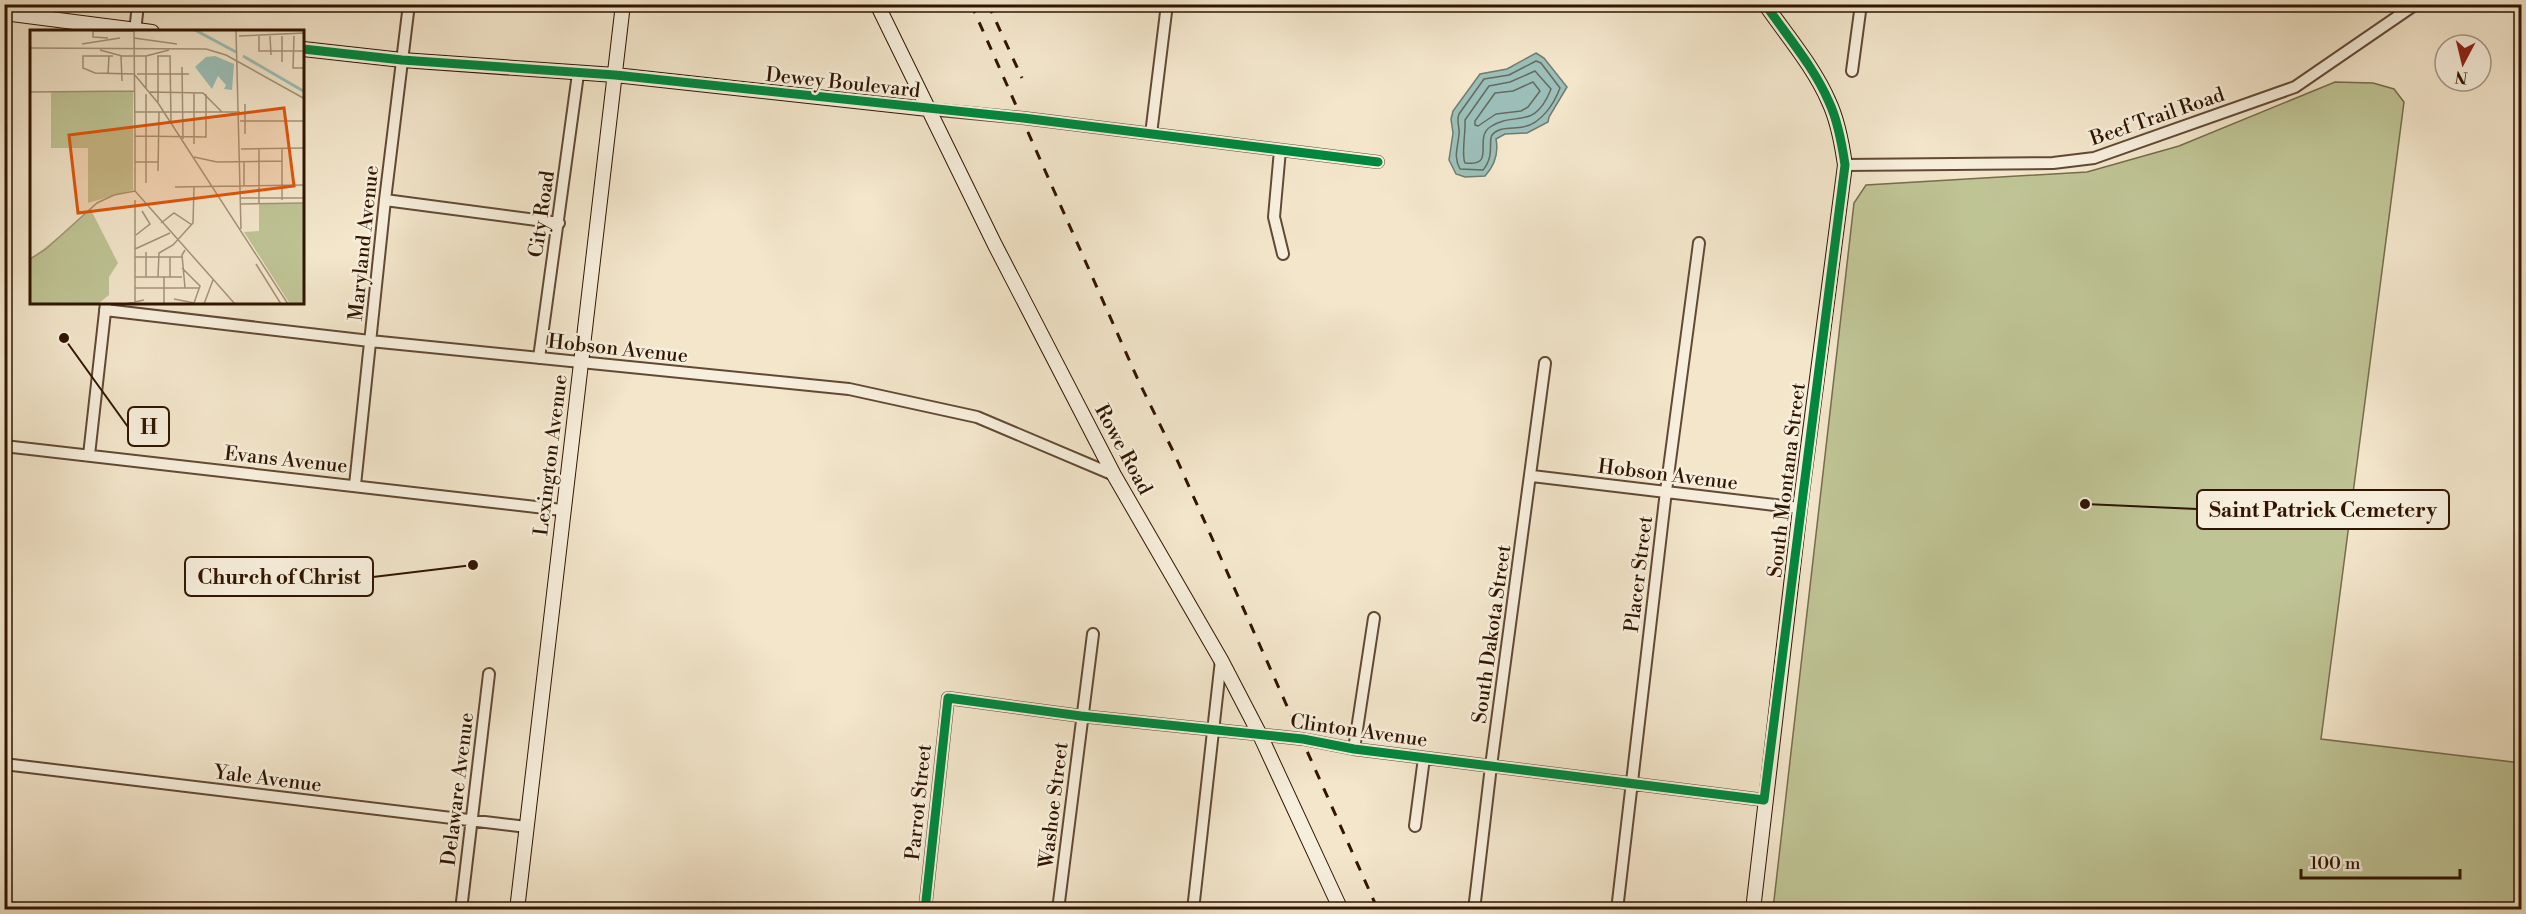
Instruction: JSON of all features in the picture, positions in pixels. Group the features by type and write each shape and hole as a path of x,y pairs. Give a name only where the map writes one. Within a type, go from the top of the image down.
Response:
{"street":[{"path":"135,30 138,4"},
{"name":"Maryland Avenue","path":"355,485 385,200 409,4"},
{"name":"Lexington Avenue","path":"517,909 623,4"},
{"name":"Rowe Road","path":"877,4 1114,475 1221,660 1260,735 1338,906"},
{"path":"1151,134 1167,4"},
{"name":"South Montana Street","path":"1753,909 1800,508 1845,165 1830,102 1811,69 1766,4"},
{"path":"1852,71 1861,4"},
{"name":"Beef Trail Road","path":"1845,165 2053,163 2094,158 2295,87 2416,4"},
{"path":"4,14 127,30"},
{"name":"Dewey Boulevard","path":"304,49 402,60 615,75 1151,134 1378,162"},
{"name":"City Road","path":"539,358 578,74"},
{"path":"1280,150 1274,217 1283,254"},
{"path":"385,200 559,223"},
{"name":"Placer Street","path":"1617,909 1665,491 1699,243"},
{"path":"89,455 106,306"},
{"name":"Hobson Avenue","path":"106,306 370,341 849,389 977,417 1114,475"},
{"name":"South Dakota Street","path":"1474,909 1545,363"},
{"name":"Evans Avenue","path":"4,446 562,510"},
{"name":"Hobson Avenue","path":"1532,476 1800,508"},
{"path":"1354,749 1374,618"},
{"name":"Washoe Street","path":"1058,909 1093,634"},
{"path":"1193,909 1221,660"},
{"name":"Delaware Avenue","path":"461,909 489,674"},
{"name":"Clinton Avenue","path":"948,698 1081,717 1303,739 1354,749 1764,800"},
{"name":"Parrot Street","path":"925,909 948,698"},
{"path":"1414,826 1424,758"},
{"name":"Yale Avenue","path":"4,764 527,827"}],"green space":[{"path":"2335,82 2373,83 2394,89 2404,102 2321,739 2521,763 2521,909 1773,909 1854,203 1866,185 2087,172 2179,146"}],"water":[{"path":"1536,53 1544,58 1567,87 1548,122 1527,133 1505,134 1496,139 1495,159 1485,176 1465,177 1456,174 1449,160 1453,111 1480,74 1507,69"}],"railway":[{"path":"971,4 1378,910"},
{"path":"988,4 1022,78"}],"cycle path":[{"path":"925,910 948,698 1081,716 1303,739 1354,749 1764,800 1845,165 1837,125 1823,89 1765,4"},
{"path":"304,49 402,60 615,75 1023,118 1378,162"}],"place":[{"name":"H","path":"64,338"},
{"name":"Saint Patrick Cemetery","path":"2085,504"},
{"name":"Church of Christ","path":"473,565"}]}
